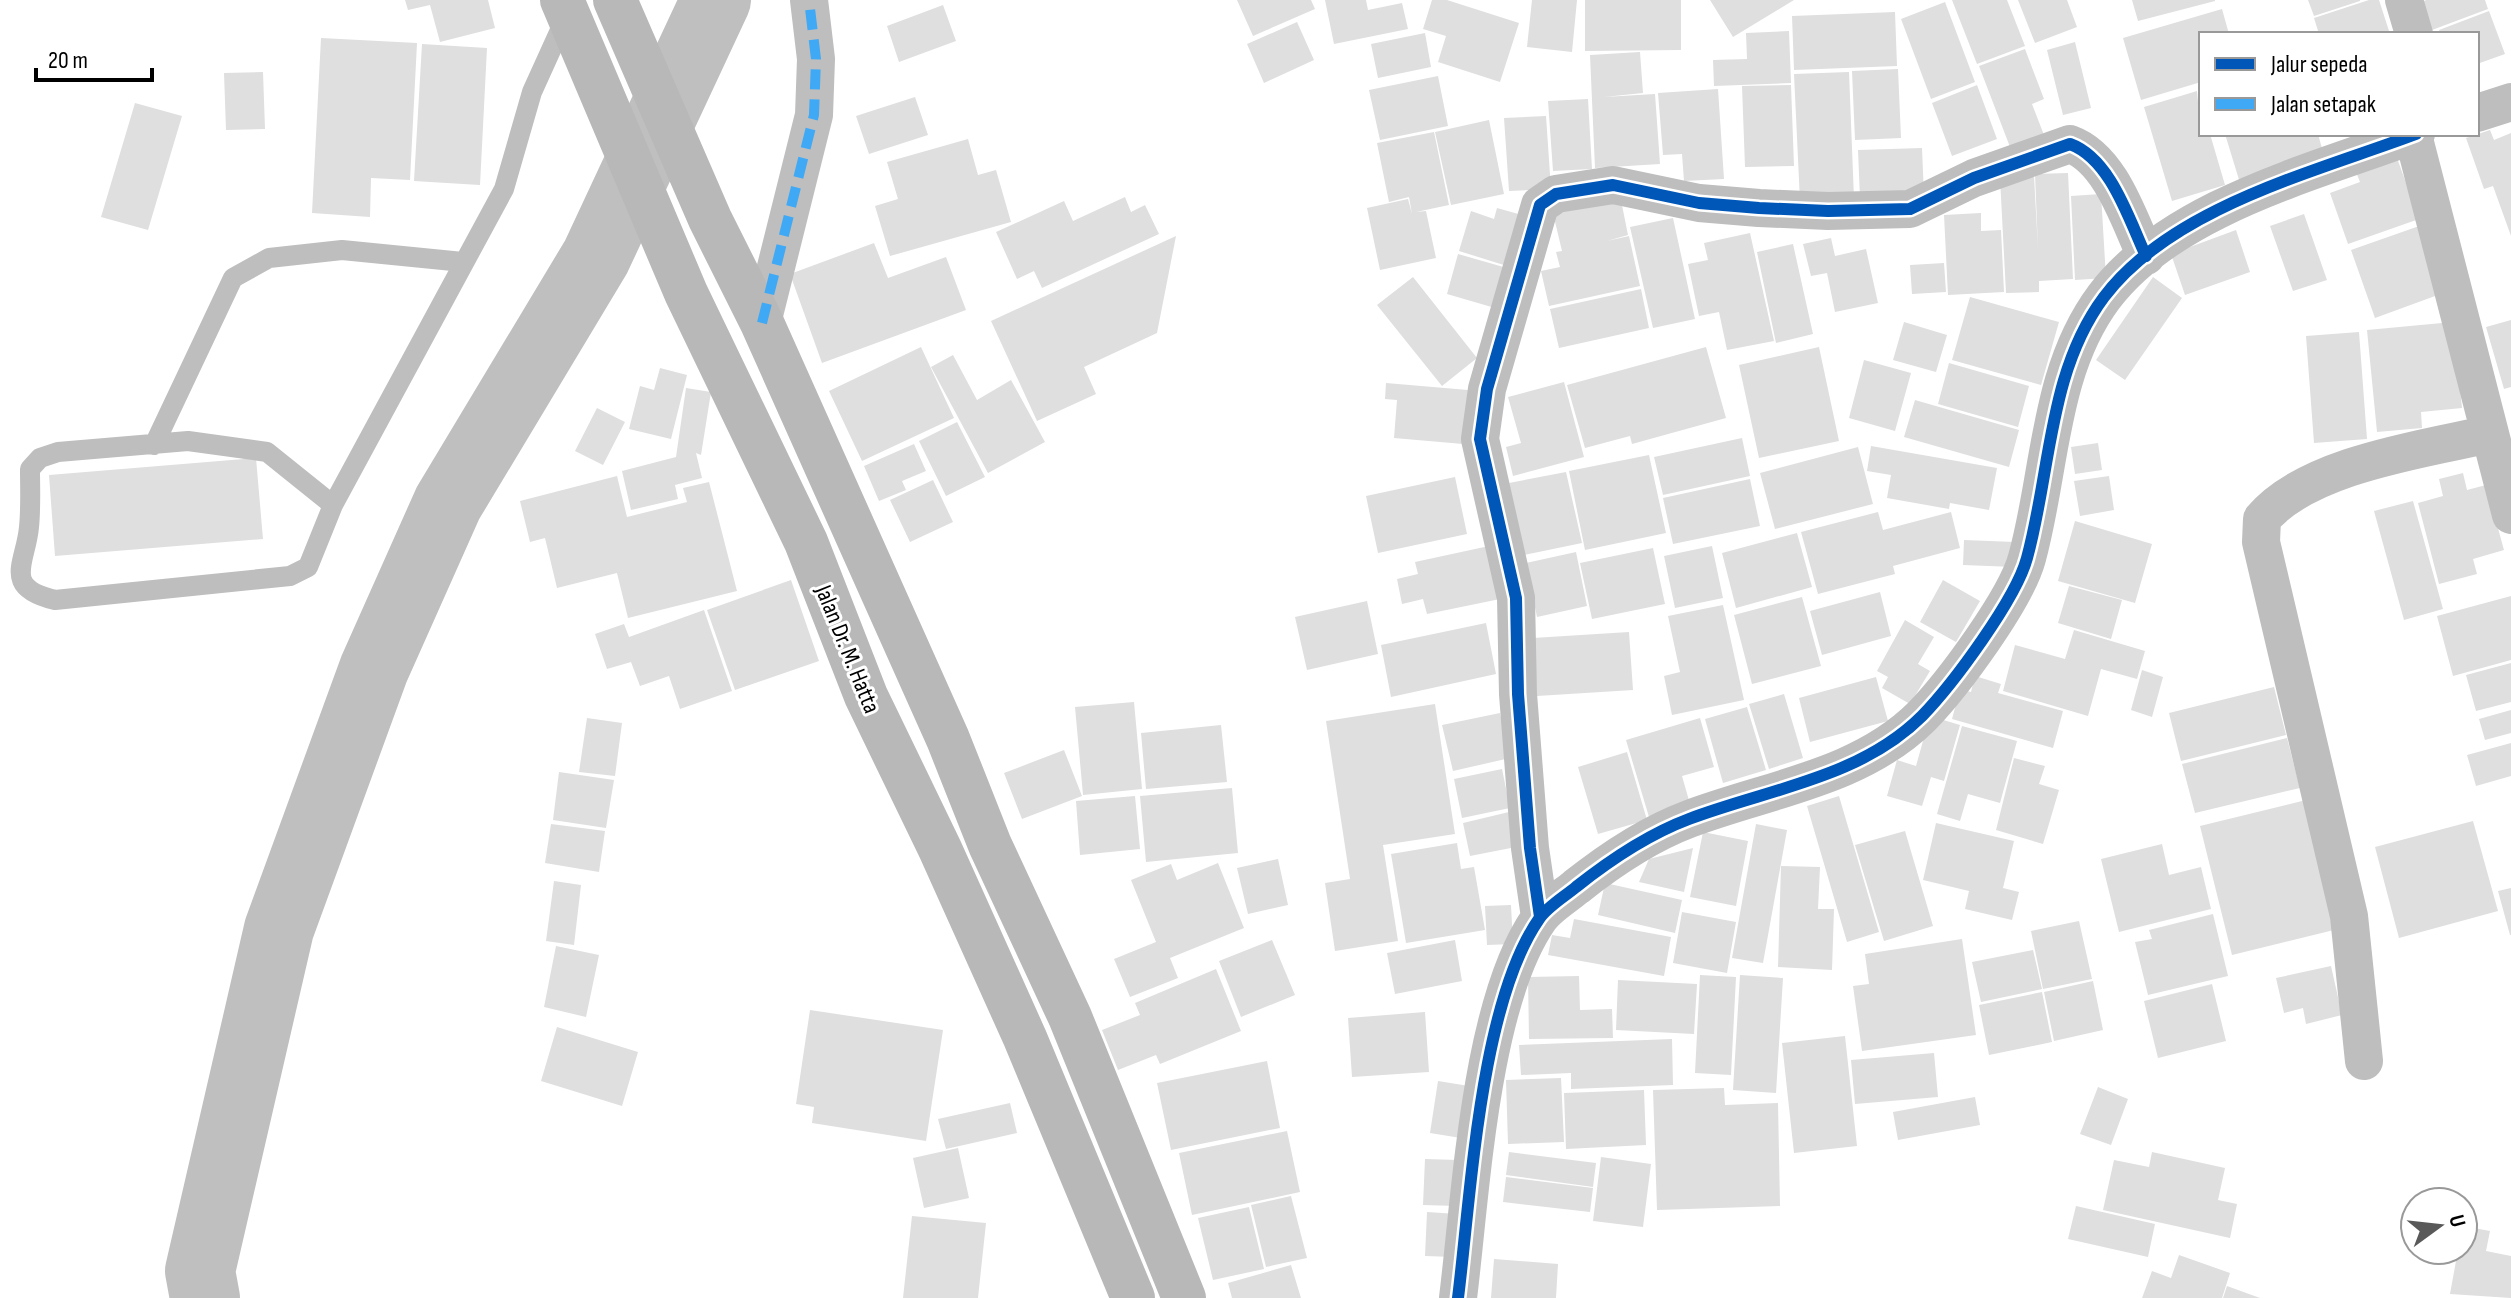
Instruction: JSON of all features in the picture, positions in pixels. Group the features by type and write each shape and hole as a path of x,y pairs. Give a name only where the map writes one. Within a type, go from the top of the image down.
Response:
{"main road":[{"path":"615,0 710,219 762,323 948,739 990,845 1070,1017 1184,1298"},
{"name":"Jalan Dr. M. Hatta","path":"564,7 686,293 806,542 866,696 940,849 1025,1038 1133,1298"}],"street":[{"path":"762,323 814,115 816,59 809,0"},
{"path":"2404,0 2413,32"},
{"path":"2479,112 2511,102"},
{"path":"1458,1298 1483,1098 1501,1010 1516,965 1540,917 1622,854 1687,820 1795,787 1875,752 1922,716 1979,643 2027,562 2059,396 2082,334 2105,296 2146,256 2202,218 2252,195 2410,136"},
{"path":"2416,136 2511,515"},
{"path":"1540,917 1530,848 1518,694 1516,598 1480,439 1487,389 1540,205 1556,194 1613,185 1699,203 1759,208 1828,211 1910,209 1974,178 2070,144 2085,149 2109,180 2146,256"},
{"path":"2364,1061 2349,916 2261,542 2262,519 2294,490 2330,474 2490,434"}],"lane":[{"path":"333,505 267,452 188,441 58,452 40,458 30,469 29,530 19,560 25,585 34,595 55,600 290,576 308,567 333,505 504,189 532,92 564,7"},
{"path":"154,445 233,278 269,258 342,250 463,262"}],"building":[{"path":"405,0 488,0 495,28 440,42 430,5 408,10"},
{"path":"1237,0 1311,0 1315,9 1253,36"},
{"path":"1325,0 1366,0 1368,10 1402,3 1408,29 1334,44"},
{"path":"1432,0 1447,0 1519,23 1500,82 1438,62 1446,36 1423,29"},
{"path":"1532,0 1577,0 1572,52 1527,47"},
{"path":"1585,0 1681,0 1681,50 1585,51"},
{"path":"1710,0 1794,0 1733,37"},
{"path":"1952,0 2007,0 2025,46 1977,64"},
{"path":"2018,0 2067,0 2077,27 2035,43"},
{"path":"2132,0 2215,0 2215,1 2138,21"},
{"path":"2308,0 2360,0 2360,1 2314,16"},
{"path":"2369,0 2379,0 2389,32 2318,32 2314,18"},
{"path":"2485,0 2488,9 2432,30 2422,2"},
{"path":"1945,2 1975,82 1931,99 1901,19"},
{"path":"943,5 956,41 899,62 887,26"},
{"path":"2222,9 2228,32 2199,32 2199,83 2141,100 2123,38"},
{"path":"2489,11 2505,54 2479,63 2479,32 2439,30"},
{"path":"1895,12 1897,66 1794,70 1792,16"},
{"path":"1297,22 1314,60 1264,83 1247,44"},
{"path":"1789,31 1791,83 1714,86 1713,60 1747,59 1746,33"},
{"path":"1425,33 1431,67 1378,78 1371,44"},
{"path":"321,38 417,43 410,180 371,178 370,217 312,213"},
{"path":"2075,42 2091,108 2063,115 2047,50"},
{"path":"422,44 487,48 480,185 414,181"},
{"path":"2025,49 2044,99 2032,104 2044,135 2010,147 1979,66"},
{"path":"1640,52 1643,93 1604,97 1655,94 1660,164 1595,168 1590,55"},
{"path":"1898,69 1901,138 1855,140 1852,71"},
{"path":"263,72 265,129 226,130 224,73"},
{"path":"1849,72 1854,199 1800,201 1794,74"},
{"path":"1438,76 1448,126 1380,140 1369,90"},
{"path":"1791,85 1794,166 1745,167 1742,86"},
{"path":"1977,85 1997,139 1952,156 1932,103"},
{"path":"1718,89 1724,179 1684,181 1682,154 1663,155 1658,93"},
{"path":"2197,91 2199,136 2211,136 2225,185 2172,201 2144,107"},
{"path":"915,97 928,135 869,154 856,116"},
{"path":"1588,99 1592,169 1553,171 1548,101"},
{"path":"135,103 182,116 148,230 101,217"},
{"path":"1546,116 1551,189 1509,191 1504,118"},
{"path":"1489,120 1504,194 1451,205 1435,132"},
{"path":"2490,130 2494,140 2511,133 2511,236 2493,186 2484,189 2466,138"},
{"path":"1434,132 1449,205 1416,212 1426,211 1436,258 1380,270 1367,208 1408,199 1412,214 1409,197 1389,202 1377,143"},
{"path":"2226,136 2319,136 2325,159 2240,183"},
{"path":"968,139 978,175 996,170 1011,222 890,256 875,206 898,199 887,162"},
{"path":"1922,148 1924,196 1860,198 1858,150"},
{"path":"2397,158 2419,219 2348,244 2330,193 2360,182 2356,172"},
{"path":"2068,173 2073,279 2039,281 2039,292 2006,293 2000,178 2034,176 2038,249 2035,174"},
{"path":"2101,194 2106,278 2075,280 2071,196"},
{"path":"1620,195 1628,235 1607,241 1629,236 1640,286 1549,306 1541,271 1560,267 1556,252 1562,251 1552,209"},
{"path":"1125,197 1131,212 1145,205 1159,234 1042,288 1034,271 1017,279 996,232 1064,201 1073,221"},
{"path":"1497,208 1522,215 1507,266 1459,251 1471,211 1494,219"},
{"path":"1981,213 1981,231 2001,230 2004,292 1948,295 1944,215"},
{"path":"2304,214 2327,280 2293,291 2270,226"},
{"path":"1673,218 1695,319 1653,328 1630,227"},
{"path":"2422,225 2446,292 2375,318 2351,250"},
{"path":"2236,230 2250,272 2185,295 2171,254"},
{"path":"1750,233 1774,341 1727,350 1719,312 1699,316 1688,264 1708,260 1704,243"},
{"path":"1176,236 1157,333 1084,367 1096,394 1037,421 991,321"},
{"path":"1831,238 1835,256 1866,249 1878,303 1835,312 1827,273 1811,276 1803,244"},
{"path":"874,243 888,278 946,257 966,310 822,363 790,274"},
{"path":"1793,244 1813,334 1776,343 1757,252"},
{"path":"1458,254 1507,268 1495,308 1447,294"},
{"path":"1944,263 1946,292 1912,294 1910,265"},
{"path":"1413,277 1477,358 1442,386 1377,305"},
{"path":"2153,277 2182,298 2125,380 2096,360"},
{"path":"1641,289 1649,328 1559,348 1550,309"},
{"path":"1970,297 2059,322 2041,385 1952,360"},
{"path":"2511,320 2511,387 2504,389 2486,327"},
{"path":"1904,322 1947,335 1936,372 1893,360"},
{"path":"2453,322 2462,408 2421,412 2422,428 2377,432 2367,330"},
{"path":"2359,332 2367,439 2314,443 2306,336"},
{"path":"921,347 954,418 862,461 829,391"},
{"path":"1706,347 1726,418 1632,444 1630,436 1585,448 1567,385"},
{"path":"1819,347 1839,441 1759,458 1739,365"},
{"path":"953,355 977,400 1011,380 1045,442 988,473 931,367"},
{"path":"1864,360 1911,373 1895,431 1849,418"},
{"path":"1949,363 2029,386 2018,427 1938,404"},
{"path":"660,368 687,375 671,439 629,429 640,386 654,390"},
{"path":"1564,382 1584,457 1513,476 1506,447 1521,443 1508,397"},
{"path":"1386,383 1468,390 1463,444 1394,438 1397,400 1385,399"},
{"path":"686,388 711,392 701,455 696,453 702,478 675,485 678,499 631,510 622,471 676,457"},
{"path":"1915,400 2019,430 2009,467 1904,437"},
{"path":"597,408 625,422 603,465 575,451"},
{"path":"957,422 985,477 946,496 919,441"},
{"path":"1742,438 1750,476 1663,495 1654,457"},
{"path":"2098,443 2102,470 2075,474 2071,447"},
{"path":"914,444 926,471 902,481 906,490 879,501 864,466"},
{"path":"1871,446 1997,468 1989,510 1950,503 1949,509 1887,498 1891,475 1867,471"},
{"path":"1858,447 1873,504 1775,529 1760,473"},
{"path":"1649,455 1666,533 1585,550 1569,471"},
{"path":"256,458 263,539 55,556 49,475"},
{"path":"1566,472 1582,543 1524,555 1509,483"},
{"path":"2463,473 2467,490 2486,485 2504,550 2473,559 2477,574 2439,584 2418,503 2443,496 2439,479"},
{"path":"617,476 627,517 687,502 683,488 709,482 737,591 628,618 617,573 557,588 545,538 530,542 520,501"},
{"path":"2109,476 2114,510 2080,516 2074,481"},
{"path":"1455,477 1467,534 1378,553 1366,496"},
{"path":"1750,479 1760,526 1673,544 1663,498"},
{"path":"933,480 953,522 910,542 890,500"},
{"path":"2413,501 2443,609 2404,620 2374,511"},
{"path":"1878,512 1883,530 1951,512 1960,548 1893,566 1895,574 1818,594 1801,532"},
{"path":"2075,521 2152,544 2135,603 2058,581"},
{"path":"1797,533 1812,587 1736,608 1722,553"},
{"path":"1964,540 2015,542 2014,567 1963,565"},
{"path":"1489,546 1500,599 1427,614 1423,599 1402,604 1397,579 1418,574 1415,562"},
{"path":"1712,546 1723,598 1675,608 1664,556"},
{"path":"1653,548 1665,604 1592,619 1580,563"},
{"path":"1576,552 1587,606 1537,617 1526,563"},
{"path":"791,580 819,661 735,690 707,610"},
{"path":"1943,580 1980,601 1956,642 1920,622"},
{"path":"2069,586 2122,600 2111,639 2058,623"},
{"path":"1880,592 1891,636 1822,655 1810,611"},
{"path":"2511,596 2511,660 2453,676 2437,616"},
{"path":"1802,597 1821,666 1752,684 1734,615"},
{"path":"1367,601 1378,654 1307,670 1295,617"},
{"path":"1723,605 1744,700 1672,715 1664,676 1680,672 1668,616"},
{"path":"704,610 732,691 680,709 669,676 640,686 631,662 607,669 595,634 624,624 629,637"},
{"path":"1905,620 1934,637 1918,664 1930,671 1910,704 1882,688 1888,677 1877,671"},
{"path":"1486,623 1496,674 1391,697 1381,645"},
{"path":"2074,630 2145,651 2137,679 2101,669 2088,716 2003,691 2015,645 2065,659"},
{"path":"1629,632 1633,690 1537,696 1533,638"},
{"path":"2511,663 2511,702 2476,711 2466,675"},
{"path":"2142,670 2163,677 2152,717 2131,710"},
{"path":"1975,676 2001,684 1998,693 2063,711 2053,748 1952,719 1960,689 1971,692"},
{"path":"1876,677 1888,721 1810,742 1799,698"},
{"path":"2274,687 2286,735 2181,761 2169,713"},
{"path":"1784,694 1803,758 1769,769 1749,704"},
{"path":"1134,702 1142,789 1083,795 1075,707"},
{"path":"1435,704 1455,834 1383,845 1398,941 1335,951 1325,883 1350,879 1326,721"},
{"path":"1747,707 1766,770 1723,783 1705,719"},
{"path":"2511,710 2511,733 2485,740 2479,719"},
{"path":"1500,713 1510,758 1453,771 1442,725"},
{"path":"1930,716 1960,725 1944,781 1931,777 1922,806 1887,796 1897,760 1916,766"},
{"path":"587,718 622,723 615,776 579,772"},
{"path":"1700,718 1714,767 1682,776 1690,804 1649,817 1626,740"},
{"path":"1221,725 1227,782 1146,789 1141,733"},
{"path":"1962,726 2017,741 2000,803 1968,794 1960,821 1937,814"},
{"path":"2287,738 2300,788 2195,813 2182,764"},
{"path":"2511,743 2511,776 2476,786 2467,755"},
{"path":"1064,750 1082,796 1022,819 1004,773"},
{"path":"1627,752 1647,820 1598,834 1578,767"},
{"path":"2014,758 2045,766 2039,784 2059,790 2043,844 1996,830"},
{"path":"1502,769 1510,808 1462,818 1454,779"},
{"path":"559,772 614,780 606,828 553,820"},
{"path":"1232,788 1238,853 1146,862 1140,796"},
{"path":"1135,796 1140,849 1080,855 1076,801"},
{"path":"1839,796 1879,932 1847,942 1807,806"},
{"path":"2306,800 2338,929 2232,955 2200,826"},
{"path":"1509,812 1516,847 1470,856 1463,823"},
{"path":"2473,821 2498,911 2399,938 2375,847"},
{"path":"1936,823 2014,841 2003,888 2019,892 2012,920 1965,909 1969,891 1923,880"},
{"path":"551,824 605,831 599,872 545,863"},
{"path":"1756,824 1787,830 1763,963 1732,958"},
{"path":"1905,831 1933,926 1884,941 1855,845"},
{"path":"1703,832 1748,841 1736,906 1690,897"},
{"path":"1457,843 1461,869 1474,867 1485,930 1406,943 1391,854"},
{"path":"2162,844 2169,875 2201,867 2211,909 2119,932 2101,859"},
{"path":"1693,848 1684,892 1639,882 1649,859"},
{"path":"1278,859 1288,905 1248,914 1237,868"},
{"path":"1218,863 1244,928 1170,958 1178,978 1130,997 1114,959 1156,942 1131,880 1171,864 1177,880"},
{"path":"1781,866 1820,867 1818,909 1834,909 1832,970 1778,967"},
{"path":"554,881 581,885 574,945 546,941"},
{"path":"1605,883 1682,900 1675,933 1598,915"},
{"path":"2511,888 2511,935 2510,935 2498,891"},
{"path":"1511,905 1513,944 1487,945 1485,906"},
{"path":"1682,912 1736,922 1727,973 1673,963"},
{"path":"2213,914 2228,976 2148,995 2135,942 2152,939 2149,930"},
{"path":"1574,919 1671,937 1664,976 1548,955 1552,935 1570,938"},
{"path":"2079,921 2092,979 2043,989 2031,931"},
{"path":"1962,939 1976,1035 1862,1051 1853,986 1869,984 1865,954"},
{"path":"1272,940 1295,995 1241,1017 1219,961"},
{"path":"1455,940 1462,981 1395,994 1387,953"},
{"path":"556,946 599,955 586,1017 544,1007"},
{"path":"2033,950 2042,989 1981,1002 1972,962"},
{"path":"2331,966 2342,1015 2306,1024 2303,1008 2284,1013 2276,978"},
{"path":"1216,969 1241,1031 1160,1064 1156,1055 1118,1070 1102,1030 1140,1015 1135,1003"},
{"path":"1700,975 1736,977 1731,1075 1695,1073"},
{"path":"1740,975 1783,978 1776,1093 1733,1090"},
{"path":"1579,976 1580,1010 1612,1009 1613,1038 1529,1039 1528,977"},
{"path":"1618,980 1697,984 1694,1034 1616,1030"},
{"path":"2093,981 2103,1030 2054,1041 2044,992"},
{"path":"2212,984 2226,1041 2158,1058 2144,1001"},
{"path":"2042,992 2052,1042 1989,1055 1979,1005"},
{"path":"810,1010 943,1030 926,1141 812,1123 814,1107 796,1104"},
{"path":"1425,1012 1429,1072 1352,1077 1348,1018"},
{"path":"557,1027 638,1052 622,1106 541,1081"},
{"path":"1845,1036 1857,1146 1794,1153 1782,1043"},
{"path":"1672,1039 1673,1085 1571,1089 1571,1073 1521,1075 1519,1045"},
{"path":"1934,1053 1938,1097 1855,1104 1851,1060"},
{"path":"1267,1061 1280,1128 1171,1150 1157,1083"},
{"path":"1561,1078 1564,1142 1508,1144 1506,1080"},
{"path":"1438,1081 1475,1087 1467,1139 1430,1133"},
{"path":"2098,1087 2128,1099 2111,1145 2080,1134"},
{"path":"1724,1088 1725,1105 1778,1103 1780,1206 1657,1210 1653,1090"},
{"path":"1644,1090 1646,1145 1566,1149 1564,1093"},
{"path":"1975,1097 1980,1125 1898,1140 1893,1112"},
{"path":"1010,1103 1017,1133 946,1149 938,1119"},
{"path":"1287,1131 1300,1192 1192,1215 1179,1153"},
{"path":"958,1148 969,1198 924,1208 913,1158"},
{"path":"1509,1152 1596,1163 1593,1187 1506,1175"},
{"path":"2152,1152 2225,1168 2218,1200 2237,1204 2230,1238 2103,1210 2114,1160 2149,1167"},
{"path":"1601,1157 1651,1164 1643,1227 1593,1221"},
{"path":"1425,1159 1458,1160 1457,1206 1423,1205"},
{"path":"1506,1177 1593,1188 1590,1212 1503,1202"},
{"path":"1291,1196 1307,1258 1266,1267 1251,1205"},
{"path":"2076,1206 2155,1224 2148,1257 2068,1239"},
{"path":"1249,1207 1264,1269 1213,1280 1198,1218"},
{"path":"1427,1212 1457,1214 1454,1257 1425,1256"},
{"path":"912,1216 986,1223 978,1298 903,1298"},
{"path":"2479,1229 2490,1231 2486,1251 2511,1256 2511,1298 2450,1294 2455,1266 2479,1266"},
{"path":"2179,1255 2230,1273 2222,1298 2142,1298 2152,1271 2171,1278"},
{"path":"1494,1259 1558,1264 1556,1298 1491,1298"},
{"path":"1291,1265 1301,1298 1232,1298 1228,1283"},
{"path":"2227,1286 2260,1298 2223,1298"}],"waterway":[{"path":"205,1298 200,1271 279,929 374,669 448,503 596,257 716,0"}],"marked path":[{"path":"762,323 814,115 816,59 809,0"}],"cycle path":[{"path":"1458,1298 1481,1101 1491,1049 1503,999 1519,955 1542,915 1602,867 1659,832 1842,768 1871,754 1922,716 1982,640 2021,575 2035,525 2061,390 2086,326 2104,297 2133,266 2167,239 2206,216 2291,179 2410,136"},
{"path":"1540,917 1530,848 1518,694 1516,598 1480,439 1487,389 1540,205 1556,194 1613,185 1699,203 1759,208 1828,211 1910,209 1974,178 2070,144 2097,163 2108,177 2146,256"}]}
